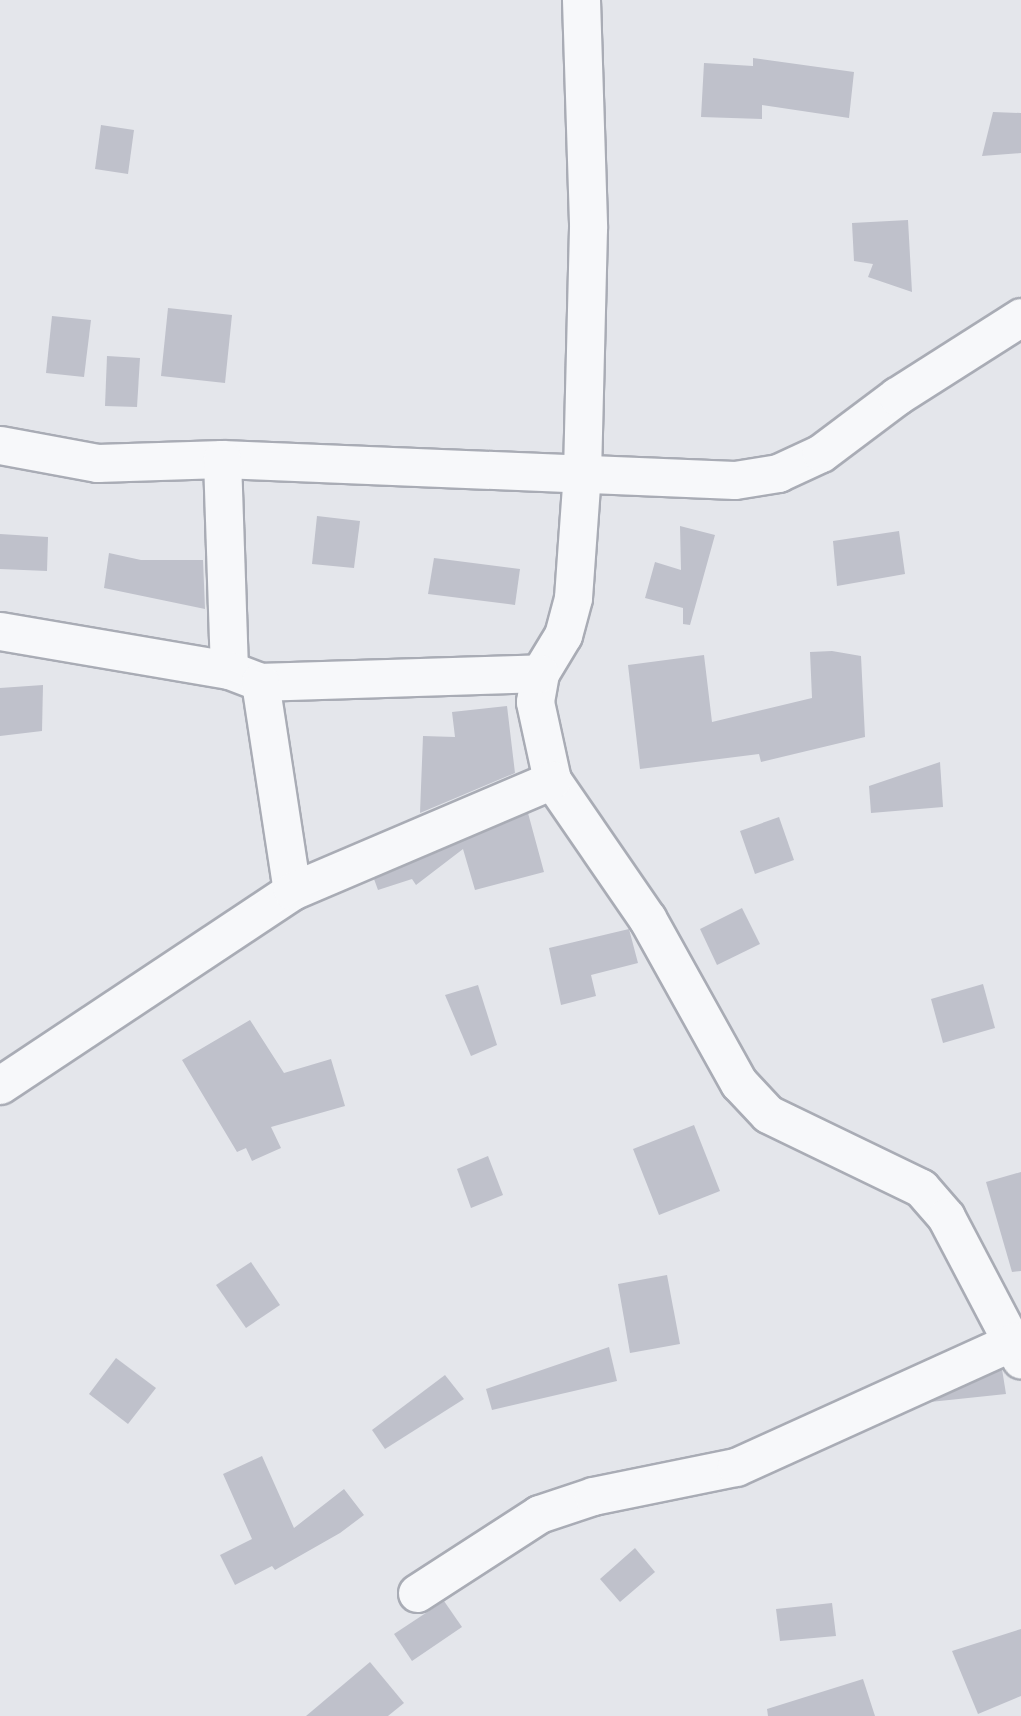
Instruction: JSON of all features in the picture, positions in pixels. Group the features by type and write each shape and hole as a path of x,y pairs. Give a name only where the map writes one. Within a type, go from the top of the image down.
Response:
{"street":[{"path":"417,1592 538,1514 593,1496 736,1467 1017,1350 946,1217 921,1188 768,1114 739,1083 647,918 552,780 535,702 540,673 563,635 573,598 582,472 588,228 581,0"},
{"path":"0,445 97,463 222,459 735,480 778,473 821,453 897,396 1021,317"},
{"path":"222,459 245,676 292,891"},
{"path":"0,631 245,676 540,673"},
{"path":"0,1085 292,891 552,780"}],"building":[{"path":"753,58 854,72 849,118 762,105 762,119 701,117 704,63 753,66"},
{"path":"993,112 1021,113 1021,153 982,156"},
{"path":"101,125 134,130 128,174 95,169"},
{"path":"908,220 912,292 868,277 873,264 854,261 852,223"},
{"path":"168,308 232,315 225,383 161,376"},
{"path":"52,316 91,320 84,377 46,373"},
{"path":"107,356 140,358 137,407 105,406"},
{"path":"317,516 360,521 354,568 312,564"},
{"path":"680,526 715,535 690,625 683,624 683,608 645,598 655,562 681,570"},
{"path":"899,531 905,574 837,586 833,541"},
{"path":"0,534 48,537 47,571 0,569"},
{"path":"109,553 141,560 203,560 205,609 104,588"},
{"path":"434,558 520,569 515,605 428,594"},
{"path":"832,651 861,656 865,737 761,762 759,754 640,769 628,665 704,655 712,722 812,698 810,652"},
{"path":"43,685 42,731 0,736 0,688"},
{"path":"507,706 515,773 420,813 423,736 455,737 452,712"},
{"path":"940,762 943,807 871,813 869,786"},
{"path":"528,813 544,872 475,890 463,849 416,885 412,879 378,890 374,879"},
{"path":"779,817 794,860 755,874 740,831"},
{"path":"742,908 760,944 717,965 700,929"},
{"path":"629,929 638,963 591,975 596,996 561,1005 549,948"},
{"path":"983,984 995,1028 943,1043 931,999"},
{"path":"478,985 497,1045 471,1056 445,995"},
{"path":"250,1020 284,1073 331,1059 345,1106 271,1127 281,1148 252,1161 246,1148 237,1152 182,1060"},
{"path":"694,1125 720,1191 659,1215 633,1149"},
{"path":"488,1156 503,1195 471,1208 457,1169"},
{"path":"1021,1172 1021,1271 1012,1272 986,1182"},
{"path":"251,1262 280,1305 246,1328 216,1285"},
{"path":"667,1275 680,1344 630,1353 618,1284"},
{"path":"609,1347 617,1381 492,1410 486,1389"},
{"path":"116,1358 156,1388 128,1424 89,1394"},
{"path":"1002,1369 1006,1394 930,1402"},
{"path":"445,1375 464,1399 385,1449 372,1430"},
{"path":"262,1456 294,1528 344,1489 364,1515 340,1533 275,1570 272,1566 235,1585 220,1555 252,1539 223,1474"},
{"path":"635,1548 655,1572 620,1602 600,1579"},
{"path":"444,1601 462,1627 412,1661 394,1634"},
{"path":"832,1603 836,1636 780,1641 776,1609"},
{"path":"1021,1629 1021,1696 978,1714 952,1651"},
{"path":"370,1662 404,1703 388,1716 306,1716"},
{"path":"863,1679 875,1716 768,1716 767,1709"}]}
